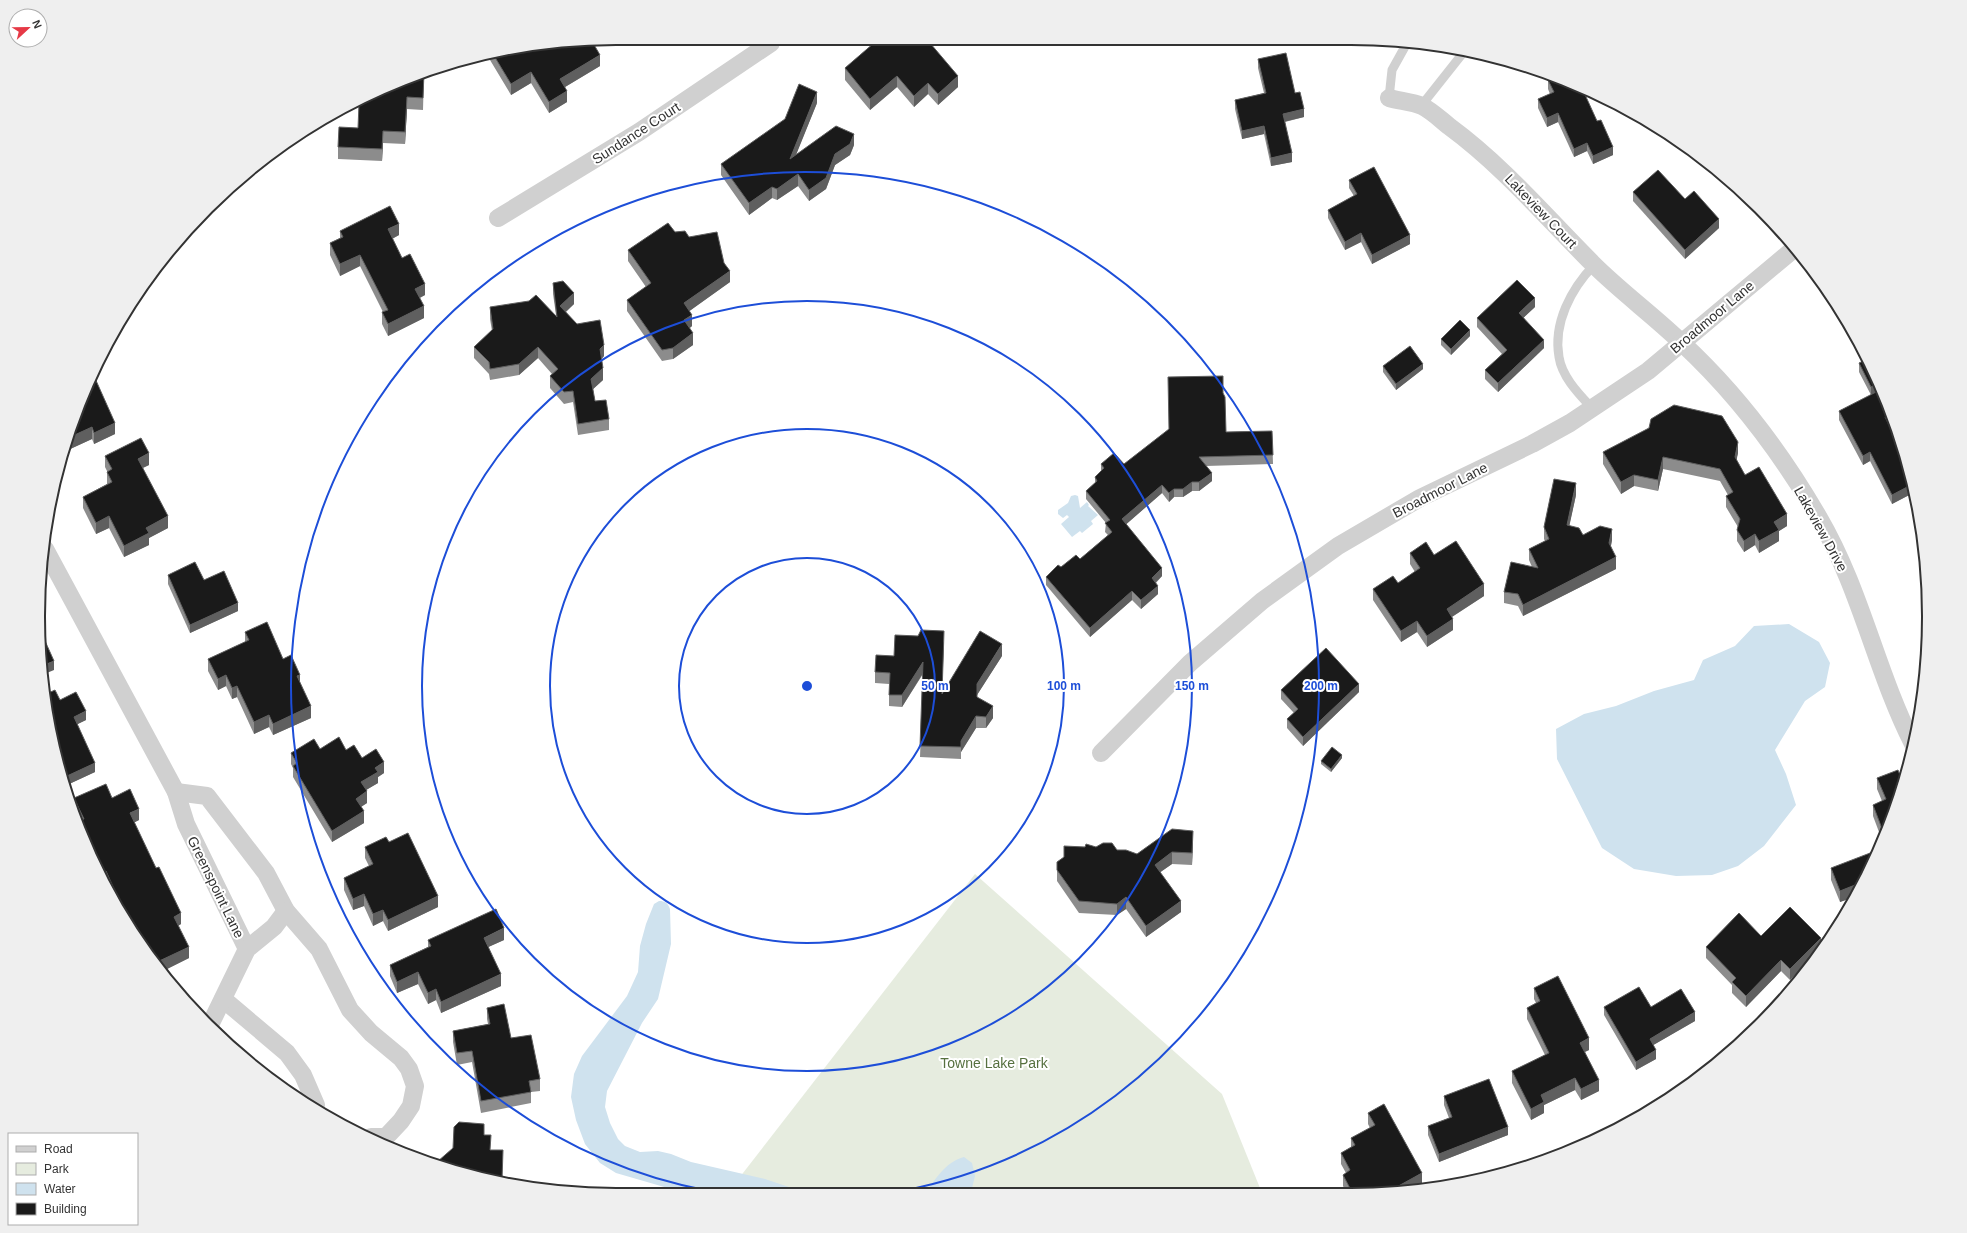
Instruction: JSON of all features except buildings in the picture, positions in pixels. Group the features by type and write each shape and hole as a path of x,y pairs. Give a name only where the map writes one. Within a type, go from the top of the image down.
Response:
{"street":[{"name":"Sundance Court","path":"498,218 639,132 768,45"},
{"name":"Lakeview Court","path":"1389,98 1421,106 1462,135 1495,164 1594,265 1682,342"},
{"name":"Broadmoor Lane","path":"1101,753 1190,663 1262,601 1338,546 1420,498 1532,444 1570,423 1648,371 1790,252"},
{"name":"Lakeview Drive","path":"1682,342 1740,404 1777,451 1819,519 1860,604 1887,682 1909,735"},
{"name":"Greenspoint Lane","path":"48,556 176,792 186,824 247,949 274,928 286,911"},
{"path":"176,792 208,796 266,873 286,911 320,949 350,1010 371,1033 401,1058 409,1069 415,1086 411,1106 402,1121 386,1137 382,1137"},
{"path":"212,1021 247,949"},
{"path":"223,999 287,1053 303,1075 314,1101"}],"lane":[{"path":"1389,98 1392,70 1404,48"},
{"path":"1421,106 1461,56"},
{"path":"1592,408 1577,393 1564,369 1559,357 1559,332 1564,311 1571,294 1580,280 1594,265"}],"green space":[{"name":"Towne Lake Park","path":"975,874 1222,1094 1260,1188 731,1188"}],"water":[{"path":"1071,496 1078,496 1080,508 1087,502 1089,505 1088,506 1098,515 1091,521 1093,524 1082,533 1080,531 1072,537 1061,524 1069,517 1067,515 1063,518 1058,514 1058,510 1068,503"},
{"path":"1789,624 1819,642 1830,663 1825,687 1805,701 1775,750 1786,774 1796,805 1764,846 1738,866 1712,875 1676,876 1634,869 1602,848 1557,759 1556,729 1584,714 1616,706 1654,691 1694,680 1703,660 1735,646 1754,626"},
{"path":"659,901 663,901 670,909 671,944 658,999 642,1023 607,1091 605,1107 610,1123 618,1139 625,1146 640,1152 658,1151 671,1154 691,1162 765,1179 796,1188 668,1188 616,1173 600,1163 585,1144 576,1120 571,1097 574,1074 582,1056 627,996 638,972 640,946 646,924 654,904"},
{"path":"964,1157 972,1163 975,1176 972,1188 929,1188 947,1166"}]}
